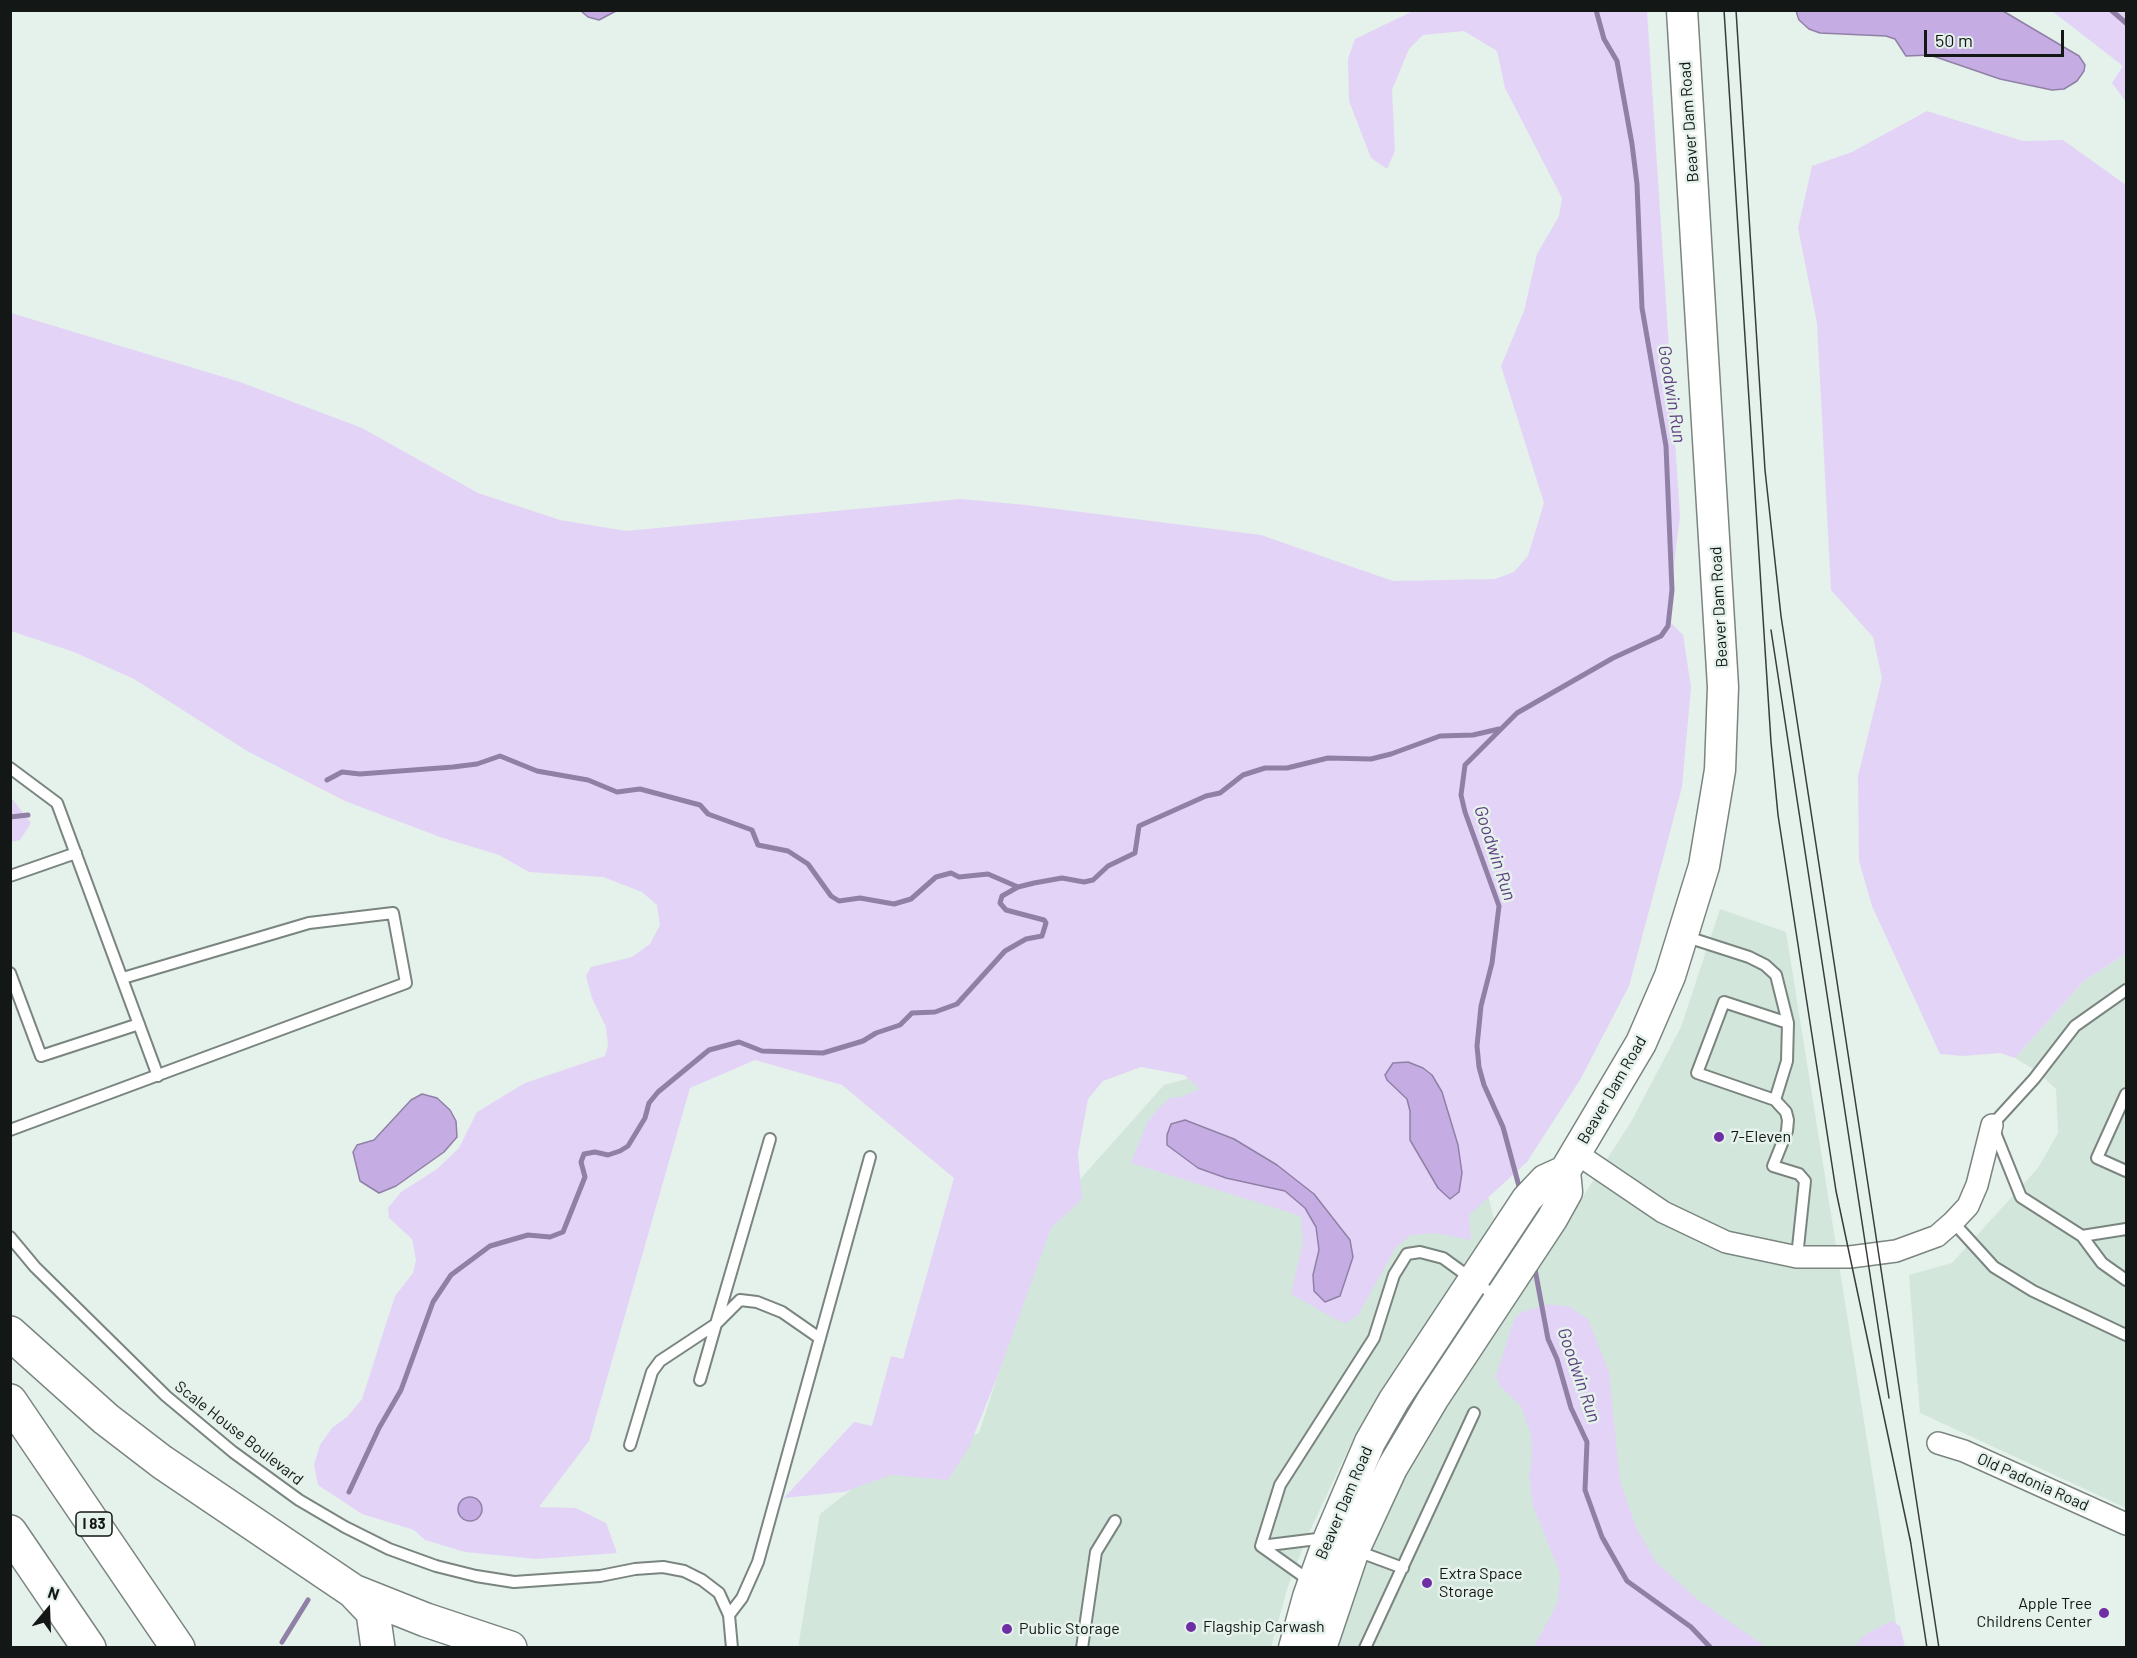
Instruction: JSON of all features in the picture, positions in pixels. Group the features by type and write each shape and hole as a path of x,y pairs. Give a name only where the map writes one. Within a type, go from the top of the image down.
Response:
{"highway":[{"path":"10,1333 106,1419 162,1462 353,1591 373,1612 378,1647"},
{"name":"I 83","path":"10,1401 178,1647"},
{"path":"10,1532 89,1647"},
{"path":"10,1551 89,1647"},
{"path":"353,1591 426,1620 510,1647"}],"main road":[{"name":"Beaver Dam Road","path":"1321,1647 1341,1544 1370,1442 1500,1236 1562,1168 1641,1043 1661,997 1683,936 1710,835 1723,733 1720,609 1682,10"},
{"name":"Beaver Dam Road","path":"1294,1647 1312,1583 1375,1501 1406,1442 1503,1289 1552,1219 1567,1192 1562,1168"}],"street":[{"path":"1562,1168 1641,1198 1693,1228 1726,1242 1797,1257 1850,1257 1896,1251 1936,1236 1953,1222 1968,1206 1977,1185 1992,1125"},
{"name":"Old Padonia Road","path":"1938,1443 1964,1451 2127,1524"}],"lane":[{"path":"10,768 57,804 158,1076"},
{"path":"10,876 76,853"},
{"path":"10,1130 406,983 393,913 309,923 123,978"},
{"path":"1683,936 1749,957 1765,965 1776,975 1788,1023 1787,1061 1775,1100"},
{"path":"10,973 41,1056 139,1024"},
{"path":"2127,990 2075,1026 2034,1079 1992,1125 2021,1197 2082,1236 2102,1263 2127,1280"},
{"path":"1788,1023 1724,1002 1697,1073 1775,1100 1786,1112 1787,1131 1773,1166 1798,1174 1805,1181 1797,1257"},
{"path":"2127,1094 2097,1158 2127,1171"},
{"path":"700,1380 770,1139"},
{"path":"729,1615 742,1598 758,1562 818,1337 870,1157"},
{"path":"1953,1222 1994,1266 2004,1273 2033,1291 2127,1335"},
{"path":"2082,1236 2127,1229"},
{"name":"Scale House Boulevard","path":"10,1237 35,1267 166,1396 233,1452 299,1500 345,1527 389,1549 436,1566 514,1582 579,1578 645,1568 663,1567 684,1571 702,1580 718,1593 729,1615 732,1647"},
{"path":"1261,1546 1280,1485 1374,1338 1400,1263 1407,1254 1434,1253 1472,1279 1503,1289"},
{"path":"630,1445 652,1372 660,1361 716,1324 740,1300 757,1302 782,1312 818,1337"},
{"path":"1365,1647 1474,1413"},
{"path":"1082,1647 1096,1552 1115,1521"},
{"path":"1261,1546 1341,1544 1403,1568"},
{"path":"1261,1546 1312,1583"}],"shaded area":[{"path":"581,11 616,11 599,20 588,17"},
{"path":"1413,11 1647,11 1680,517 1667,619 1683,635 1691,687 1682,787 1629,986 1580,1080 1527,1162 1469,1215 1471,1240 1435,1233 1411,1235 1396,1247 1358,1315 1346,1323 1291,1294 1303,1242 1301,1216 1131,1163 1147,1123 1158,1109 1170,1098 1181,1097 1200,1089 1184,1075 1141,1067 1103,1081 1088,1099 1078,1153 1082,1199 1051,1228 969,1447 948,1480 891,1475 844,1492 784,1498 854,1422 872,1426 891,1356 903,1359 954,1178 842,1085 755,1060 690,1088 589,1441 539,1507 576,1508 606,1523 617,1553 536,1559 465,1552 425,1540 414,1530 362,1514 318,1485 314,1465 320,1445 332,1428 348,1416 362,1399 395,1296 413,1273 416,1260 412,1239 389,1218 388,1208 401,1192 437,1169 459,1148 477,1112 525,1083 605,1056 608,1046 606,1027 592,998 586,976 591,967 632,957 650,944 660,925 657,905 642,892 603,877 529,872 499,855 440,837 345,801 247,751 134,679 74,652 11,631 11,313 240,382 362,428 478,493 560,520 626,531 961,499 1261,535 1393,581 1495,579 1514,572 1528,556 1544,503 1501,366 1524,311 1537,254 1559,216 1562,198 1505,88 1497,51 1464,31 1423,35 1409,49 1392,90 1395,151 1387,169 1371,158 1349,101 1348,59 1355,39","holes":["1387,1080 1451,1123 1458,1145 1438,1188 1410,1140 1410,1111 1407,1099"]},
{"path":"1796,11 2003,11 2079,56 2085,65 2084,71 2077,81 2064,89 2052,90 2000,79 1930,55 1906,56 1895,39 1886,36 1820,33 1809,29 1799,20"},
{"path":"2052,11 2126,11 2126,102 2112,83 2123,66"},
{"path":"1927,111 2023,141 2063,140 2126,185 2126,954 2084,981 2015,1058 2000,1053 1963,1056 1940,1054 1872,906 1859,861 1858,776 1882,678 1873,637 1831,590 1817,323 1798,228 1812,166 1852,152"},
{"path":"10,796 31,823 20,840 11,842"},
{"path":"1720,909 1786,932 1900,1647 1337,1648 1348,1605 1407,1469 1631,1122 1681,1027"},
{"path":"2126,954 2126,1508 1920,1413 1909,1275 1952,1263 2038,1168 2058,1133 2056,1089 2035,1070 2015,1058 2084,981"},
{"path":"1442,1011 1494,1219 1354,1437 1307,1537 1288,1586 1271,1647 798,1648 820,1514 871,1474 979,1433 1051,1212 1164,1085"},
{"path":"1408,1062 1423,1068 1432,1075 1442,1092 1458,1145 1462,1173 1459,1192 1450,1199 1438,1188 1410,1140 1410,1111 1407,1099 1387,1080 1385,1075 1393,1063"},
{"path":"422,1094 437,1098 450,1110 456,1121 457,1137 444,1152 396,1186 379,1193 360,1181 353,1152 357,1145 374,1140 411,1100"},
{"path":"1185,1120 1234,1139 1277,1165 1314,1194 1350,1240 1353,1257 1340,1296 1325,1302 1314,1291 1313,1275 1319,1250 1316,1227 1305,1208 1285,1191 1226,1178 1198,1168 1167,1145 1167,1135 1171,1124"},
{"path":"1549,1304 1570,1307 1588,1319 1609,1372 1620,1481 1636,1527 1656,1562 1697,1599 1766,1647 1534,1647 1558,1602 1560,1573 1533,1506 1529,1476 1532,1456 1531,1435 1521,1406 1500,1386 1496,1376 1514,1320 1521,1312"},
{"path":"470,1497 479,1500 482,1509 479,1518 470,1521 461,1518 458,1509 461,1500"},
{"path":"1891,1621 1900,1626 1905,1647 1855,1647 1863,1636"}],"waterway":[{"name":"Goodwin Run","path":"1520,1190 1503,1127 1484,1085 1479,1067 1477,1046 1481,1006 1492,963 1499,906 1465,812 1461,795 1465,765 1517,713 1613,658 1661,636 1668,626 1672,590 1666,446 1642,308 1637,184 1632,144 1617,61 1604,39 1596,10"},
{"path":"2111,10 2126,23"},
{"path":"349,1492 379,1428 401,1390 433,1302 451,1275 490,1246 528,1235 550,1237 563,1232 585,1177 581,1162 584,1154 595,1152 608,1155 628,1146 645,1118 649,1103 658,1092 709,1050 739,1042 762,1051 823,1053 863,1041 876,1033 900,1025 912,1013 935,1012 957,1004 1005,951 1026,939 1042,936 1046,923 1044,920 1006,910 1000,903 1002,896 1018,887 1062,878 1084,882 1093,880 1108,866 1135,853 1139,826 1206,796 1220,793 1243,775 1265,768 1287,768 1328,758 1371,759 1440,736 1473,735 1499,729"},
{"path":"327,780 342,772 360,774 453,767 477,764 500,756 537,771 588,780 617,792 640,789 700,805 708,814 752,830 758,845 788,851 808,864 831,896 839,901 860,898 894,904 911,899 936,877 951,873 959,877 988,874 1018,887"},
{"path":"10,817 28,815"},
{"name":"Goodwin Run","path":"1534,1264 1548,1339 1557,1359 1571,1408 1587,1442 1585,1490 1602,1537 1627,1581 1691,1627 1711,1648"},
{"path":"282,1642 308,1600"}],"tram line":[{"path":"1724,10 1771,742 1778,815 1836,1191 1911,1544"},
{"path":"1736,10 1765,470 1781,616 1939,1648"},
{"path":"1771,630 1889,1398"},
{"path":"1910,1538 1927,1648"}],"place":[{"name":"7-Eleven","path":"1719,1137"},
{"name":"Extra Space Storage","path":"1427,1583"},
{"name":"Apple Tree Childrens Center","path":"2104,1613"},
{"name":"Flagship Carwash","path":"1191,1627"},
{"name":"Public Storage","path":"1007,1629"}]}
